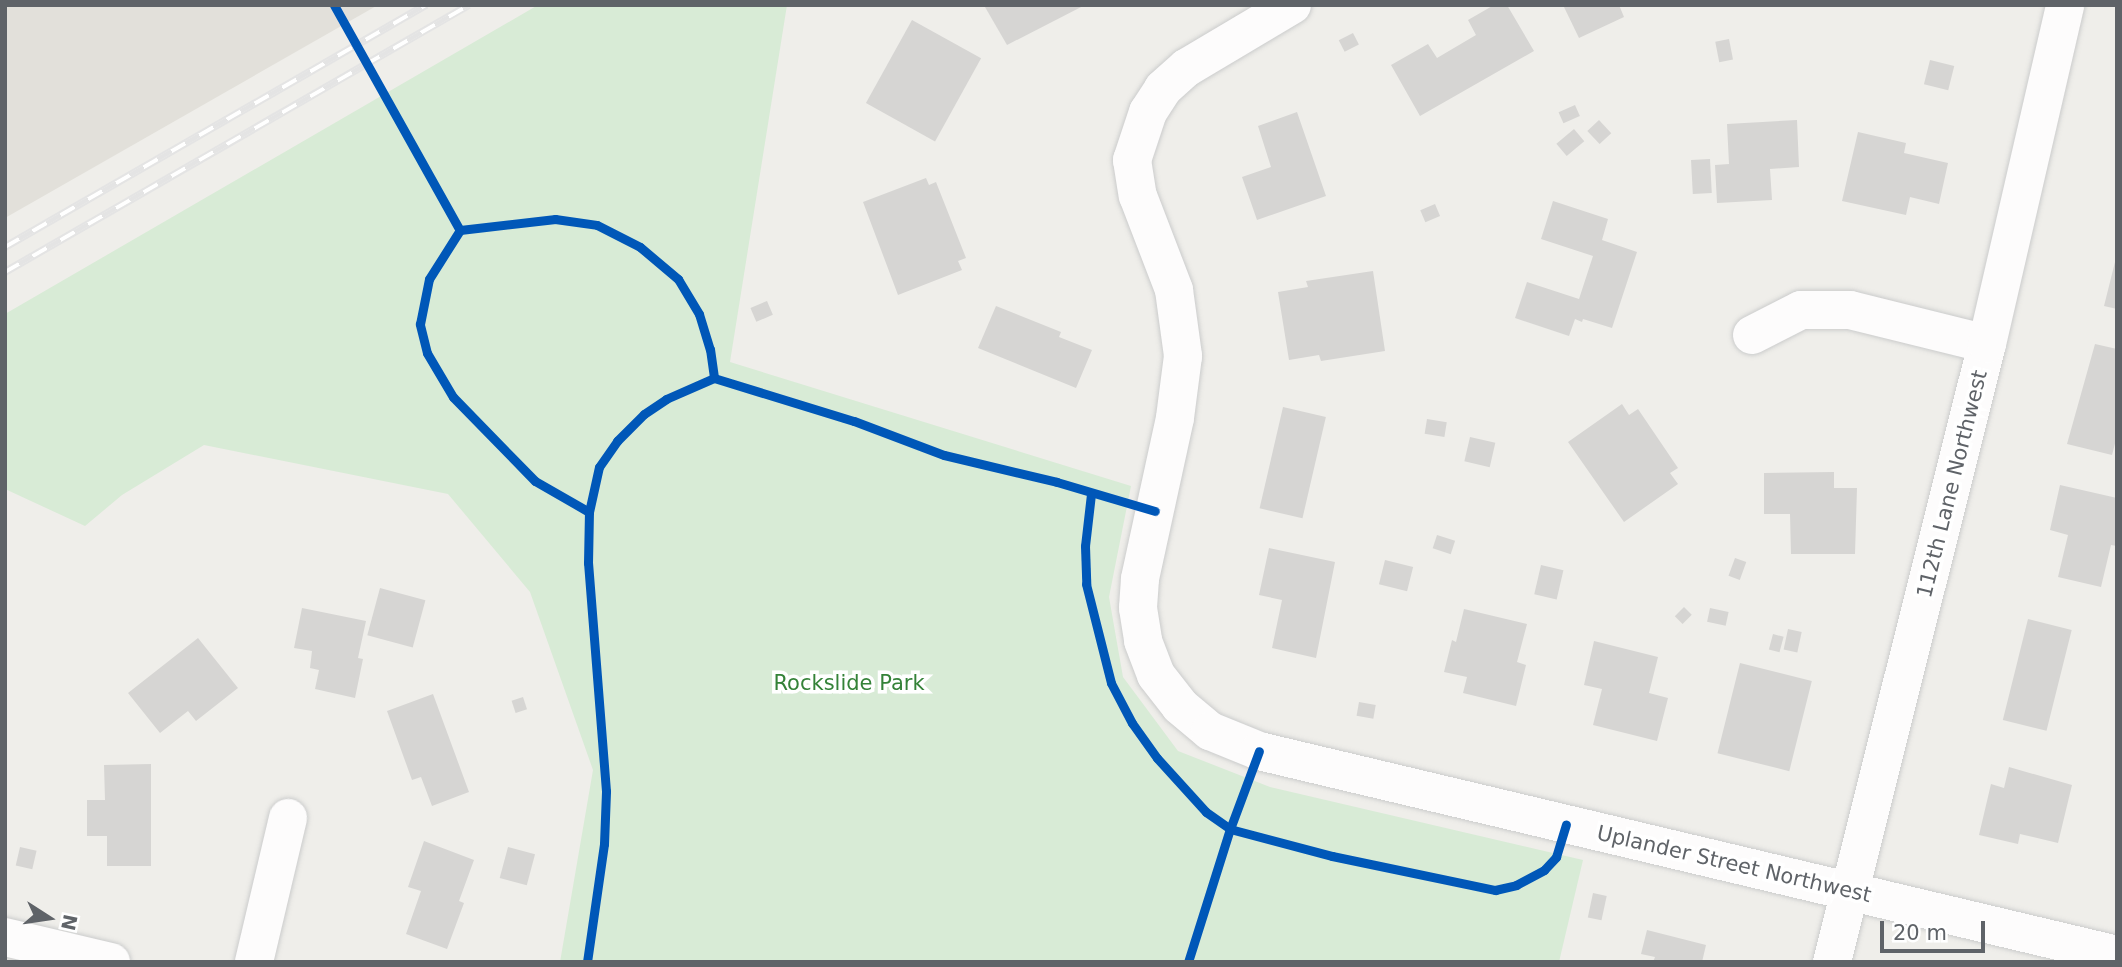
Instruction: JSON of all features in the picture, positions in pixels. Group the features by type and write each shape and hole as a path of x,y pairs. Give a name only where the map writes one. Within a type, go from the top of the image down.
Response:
{"street":[{"name":"Uplander Street Northwest","path":"1292,5 1186,68 1163,89 1148,112 1132,160 1138,196 1174,290 1183,356 1175,418 1140,579 1138,608 1143,641 1156,675 1180,706 1210,731 1259,751 2117,955"},
{"name":"112th Lane Northwest","path":"1832,962 1848,889 1987,344 2066,5"},
{"path":"1752,335 1801,310 1850,310 1987,344"},
{"path":"254,962 288,818"},
{"path":"5,937 111,962"}],"shaded area":[{"path":"5,5 378,5 5,218"}],"green space":[{"name":"Rockslide Park","path":"538,5 787,5 730,362 1131,486 1109,597 1123,677 1178,751 1270,787 1583,860 1559,962 560,962 593,770 530,592 448,494 204,445 122,495 85,526 5,489 5,314"}],"building":[{"path":"1085,5 1007,45 985,7"},
{"path":"1494,5 1507,5 1534,51 1420,116 1391,65 1428,44 1437,58 1476,35 1468,20"},
{"path":"1563,5 1619,5 1624,17 1579,38"},
{"path":"912,20 981,58 935,141 866,103"},
{"path":"1353,33 1359,45 1345,52 1339,40"},
{"path":"1729,39 1733,60 1719,62 1715,42"},
{"path":"1930,60 1954,66 1948,90 1924,84"},
{"path":"1575,105 1580,116 1563,123 1559,112"},
{"path":"1297,112 1326,196 1257,220 1242,177 1271,167 1258,126"},
{"path":"1599,120 1611,133 1600,144 1587,131"},
{"path":"1797,120 1799,167 1770,169 1772,200 1717,203 1715,165 1729,164 1727,124"},
{"path":"1574,129 1584,141 1567,156 1556,144"},
{"path":"1858,132 1906,143 1904,153 1948,163 1939,204 1910,197 1906,215 1842,201"},
{"path":"1710,159 1712,193 1693,194 1691,160"},
{"path":"926,178 929,185 936,182 966,258 958,261 962,270 898,295 863,202"},
{"path":"1553,201 1608,219 1602,240 1637,252 1612,328 1575,319 1569,336 1515,318 1527,282 1579,299 1593,256 1541,239"},
{"path":"1435,204 1440,216 1425,222 1420,210"},
{"path":"2117,262 2117,309 2104,306"},
{"path":"1373,271 1385,351 1321,361 1319,355 1289,360 1278,292 1308,287 1306,281"},
{"path":"767,301 773,315 756,322 750,308"},
{"path":"996,306 1061,332 1059,337 1092,350 1076,388 978,348"},
{"path":"2095,344 2117,349 2117,436 2112,455 2067,444"},
{"path":"1622,404 1629,415 1638,409 1678,468 1670,473 1678,484 1624,522 1568,442"},
{"path":"1283,407 1326,417 1302,518 1260,508"},
{"path":"1427,419 1447,422 1444,437 1425,434"},
{"path":"1470,437 1495,443 1490,467 1464,461"},
{"path":"1834,472 1834,488 1857,488 1855,554 1791,554 1790,514 1764,514 1764,473"},
{"path":"2060,485 2117,498 2117,546 2111,545 2101,587 2058,577 2068,535 2050,530"},
{"path":"1437,535 1455,541 1451,554 1433,548"},
{"path":"1269,548 1335,562 1316,658 1272,648 1282,600 1259,595"},
{"path":"1735,558 1746,562 1740,580 1729,576"},
{"path":"1385,560 1413,567 1407,591 1379,584"},
{"path":"1541,565 1563,570 1557,599 1534,594"},
{"path":"380,588 425,600 413,647 367,635"},
{"path":"1684,607 1692,615 1683,624 1675,616"},
{"path":"302,608 366,621 358,658 363,659 355,698 315,689 319,670 310,668 312,651 294,648"},
{"path":"1710,608 1729,612 1726,626 1707,622"},
{"path":"1464,609 1527,624 1517,662 1526,665 1516,706 1463,693 1467,677 1444,672 1452,640 1456,642"},
{"path":"2028,619 2072,630 2047,731 2003,720"},
{"path":"1788,629 1802,632 1797,652 1784,650"},
{"path":"1773,634 1784,637 1779,652 1769,649"},
{"path":"198,638 238,688 196,721 188,711 160,733 128,693"},
{"path":"1594,641 1658,657 1649,693 1668,698 1657,741 1593,725 1602,689 1584,685"},
{"path":"1740,663 1812,681 1789,771 1718,753"},
{"path":"433,694 469,792 432,806 421,777 412,780 387,711"},
{"path":"523,697 527,709 516,713 512,701"},
{"path":"1359,702 1376,705 1373,719 1357,716"},
{"path":"151,764 151,866 107,866 107,836 87,836 87,800 105,800 104,765"},
{"path":"2009,767 2072,785 2058,843 2020,834 2018,844 1979,835 1991,784 2004,788"},
{"path":"424,841 474,860 459,901 464,903 447,949 406,934 421,891 408,887"},
{"path":"20,847 37,851 32,869 16,866"},
{"path":"508,847 535,854 527,885 500,878"},
{"path":"1593,893 1607,896 1601,920 1588,917"},
{"path":"1647,930 1706,945 1702,962 1653,962 1655,957 1641,954"}],"railway":[{"path":"5,247 426,5"},
{"path":"5,272 469,5"}],"cycle path":[{"path":"334,5 460,230"},
{"path":"589,512 535,481 453,397 427,353 420,324 429,279 460,230 555,219 597,225 640,247 678,279 699,314 710,349 714,378"},
{"path":"587,962 604,844 606,791 588,563 589,512 599,467 617,441 644,414 666,399 714,378 854,421 944,455 1057,482 1155,511"},
{"path":"1091,494 1085,546 1086,584 1111,683 1132,723 1157,758 1206,812 1230,829 1332,856 1495,890 1516,885 1544,870 1556,857 1566,825"},
{"path":"1188,962 1230,829 1259,751"}]}
